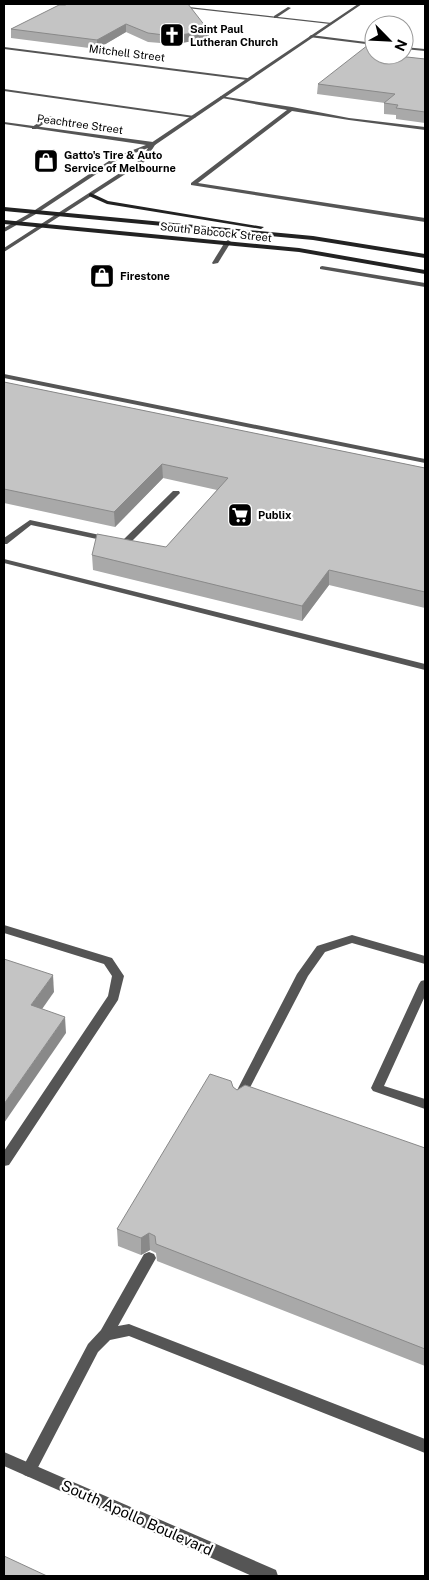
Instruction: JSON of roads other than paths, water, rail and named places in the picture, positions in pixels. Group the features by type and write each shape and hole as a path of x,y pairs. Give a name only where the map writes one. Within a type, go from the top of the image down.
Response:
{"main road":[{"path":"91,195 107,202 231,221 314,238"},
{"name":"South Babcock Street","path":"4,209 314,238 425,256"},
{"name":"South Babcock Street","path":"4,222 299,250 425,272"}],"street":[{"path":"153,4 330,24"},
{"path":"4,230 34,213 117,158 153,144 360,4"},
{"path":"275,17 289,8"},
{"path":"311,36 364,43"},
{"name":"Mitchell Street","path":"4,48 247,79"},
{"path":"4,90 194,117"},
{"path":"222,97 425,129"},
{"path":"292,108 193,184 425,220"},
{"path":"34,128 51,117"},
{"name":"Peachtree Street","path":"4,123 153,144"},
{"path":"4,250 142,162 153,144"},
{"path":"215,263 228,242"},
{"path":"322,268 425,285"},
{"path":"4,376 425,461"},
{"path":"4,542 30,522 125,543 176,493"},
{"path":"4,561 425,667"},
{"path":"4,930 108,961 118,976 114,997 4,1160"},
{"path":"238,1100 303,974 321,949 352,939 425,960"},
{"path":"425,984 377,1088 425,1104"},
{"path":"29,1470 93,1348 106,1334 149,1258"},
{"path":"106,1334 129,1330 425,1446"},
{"name":"South Apollo Boulevard","path":"4,1459 270,1576"}],"place":[{"name":"Saint Paul Lutheran Church","path":"172,35"},
{"name":"Gatto's Tire & Auto Service of Melbourne","path":"46,161"},
{"name":"Firestone","path":"102,276"},
{"name":"Publix","path":"240,515"}]}
